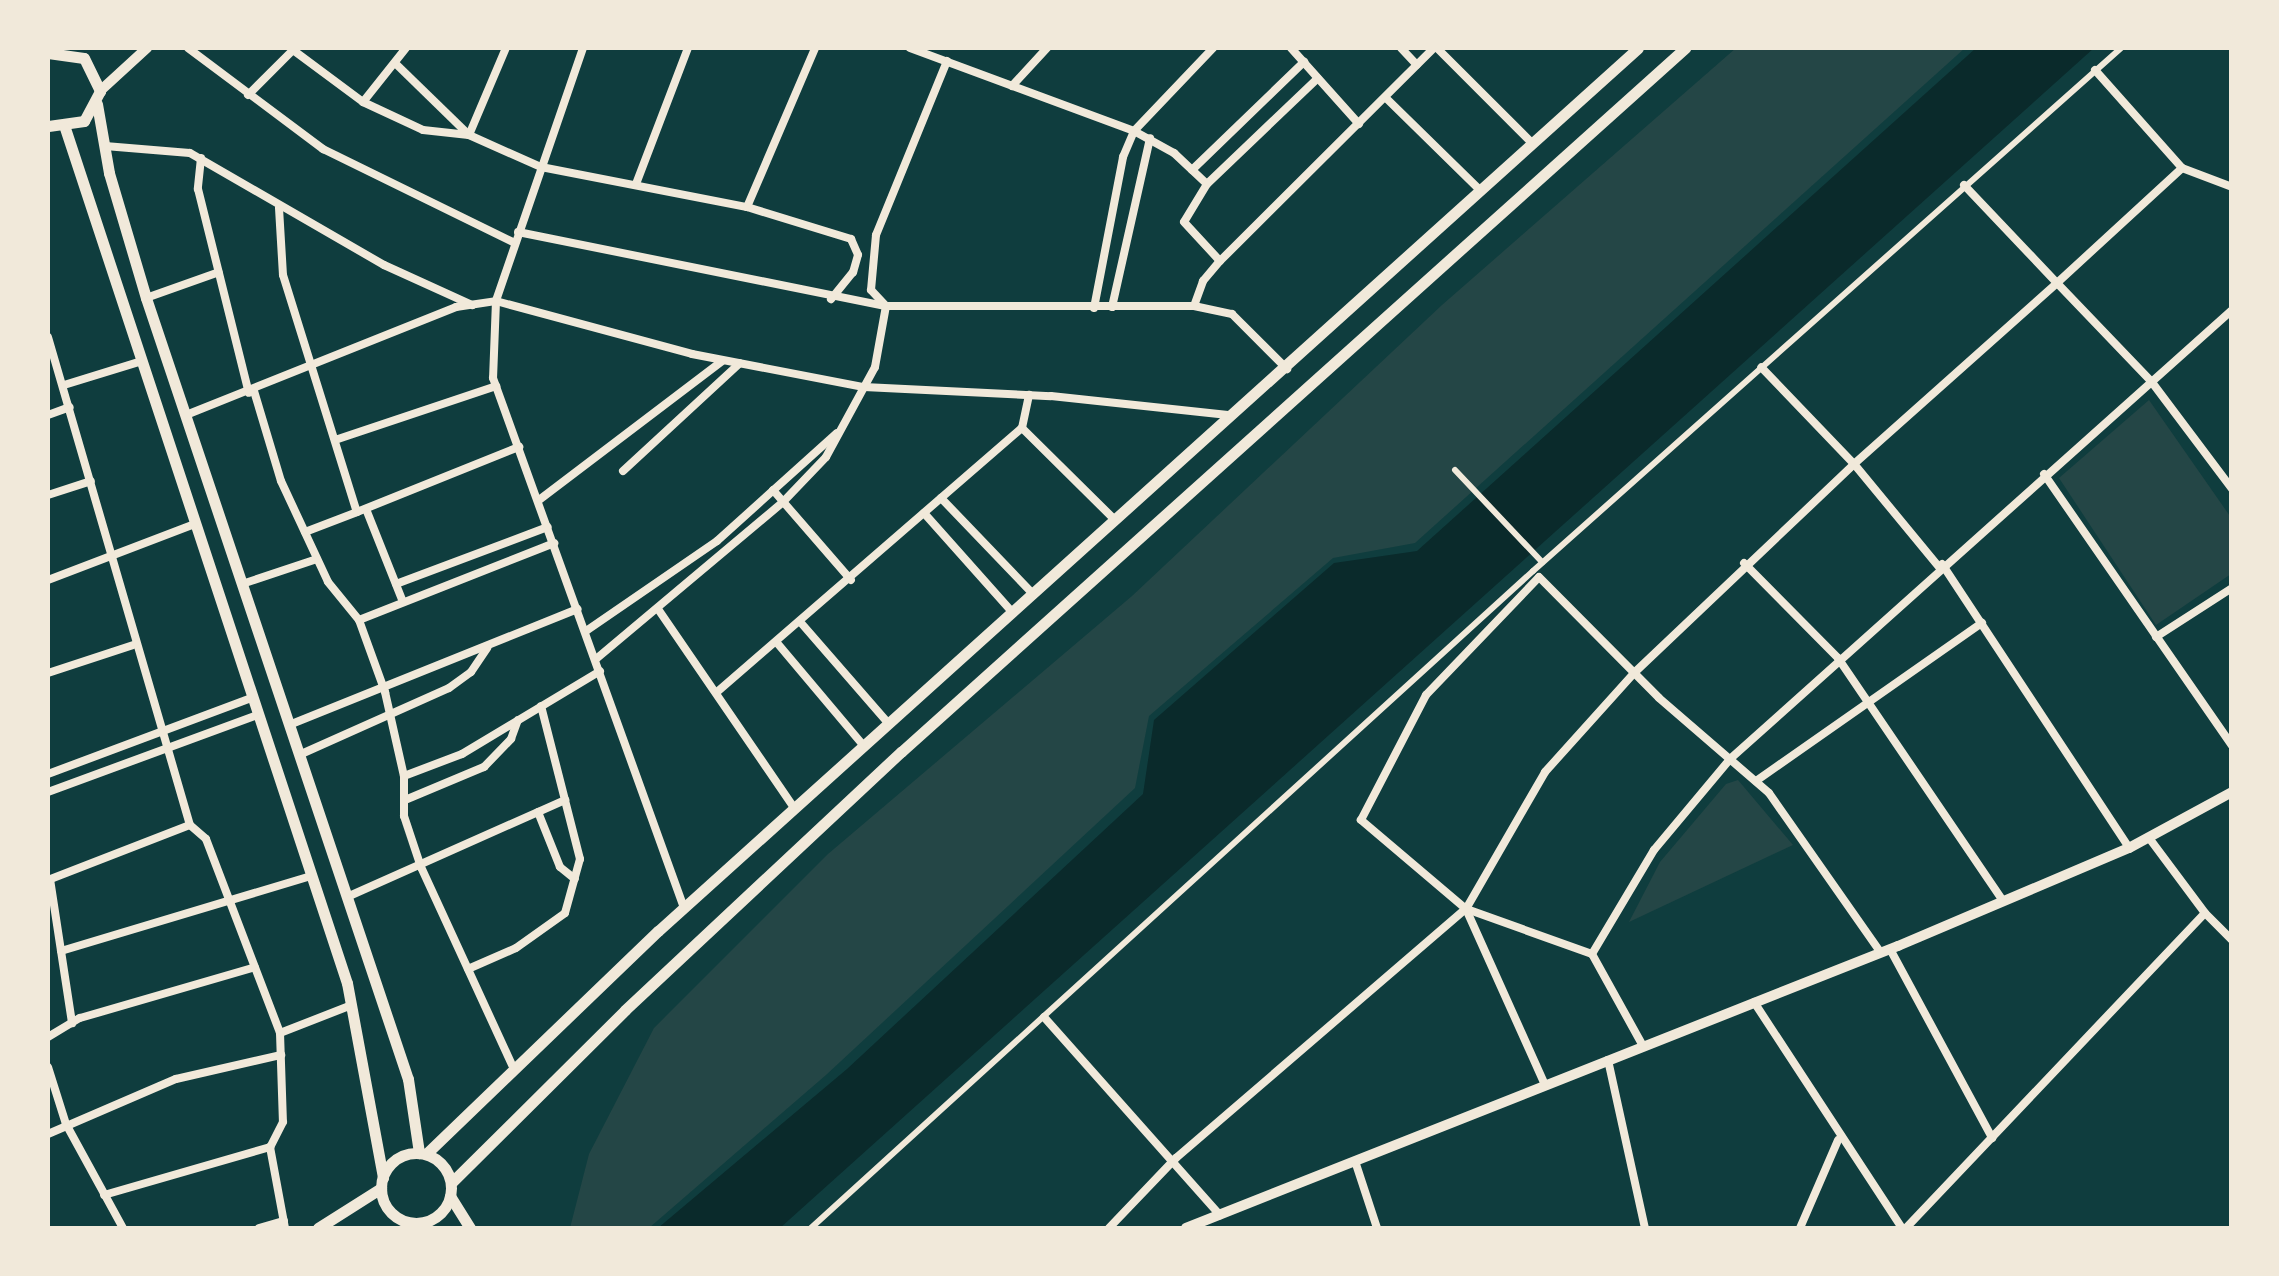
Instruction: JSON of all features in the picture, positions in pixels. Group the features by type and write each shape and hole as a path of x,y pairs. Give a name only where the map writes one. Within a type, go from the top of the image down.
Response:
{"main road":[{"path":"318,1228 382,1183 396,1159 422,1154 684,908 1287,369 1638,48"},
{"path":"98,98 84,120 54,129 142,362 352,1006 388,1209 409,1225 438,1216 451,1189 625,1010 901,752 1685,48"},
{"path":"54,50 84,58 98,98 105,146 146,298 408,1079 422,1154"},
{"path":"235,649 261,641"},
{"path":"422,1154 443,1165 470,1228"}],"street":[{"path":"98,98 146,48"},
{"path":"188,48 322,149 515,243"},
{"path":"364,102 406,48"},
{"path":"469,135 506,48"},
{"path":"569,48 582,50 496,301 496,386 684,908"},
{"path":"636,184 688,48"},
{"path":"747,207 815,48"},
{"path":"910,48 1150,138 1207,184"},
{"path":"1012,86 1047,48"},
{"path":"1094,308 1123,157 1134,131 1213,48"},
{"path":"1291,48 1359,124"},
{"path":"1401,48 1417,65"},
{"path":"1194,306 1203,280 1220,261 1436,48 1532,143"},
{"path":"811,1228 1542,562 2121,48"},
{"path":"248,94 294,49 364,102 423,130 469,135 541,167 747,207 851,239 858,255 854,272 831,299"},
{"path":"886,306 872,290 876,235 947,61"},
{"path":"394,62 469,135"},
{"path":"1192,170 1304,62"},
{"path":"2095,70 2182,168 2232,187"},
{"path":"1220,261 1184,222 1207,184 1318,78"},
{"path":"1386,98 1481,191"},
{"path":"1112,308 1150,138"},
{"path":"105,146 201,158 279,208 472,305"},
{"path":"201,158 198,189 251,392 280,481 317,559 359,620 385,692 404,776 404,800 421,867 512,1066"},
{"path":"1109,1228 1176,1158 1466,909 1545,772 1634,673 1744,564 2182,168"},
{"path":"1964,185 2151,381 2232,489"},
{"path":"279,208 283,275 362,511 403,602"},
{"path":"518,232 831,299 886,306 1194,306 1232,314 1287,369"},
{"path":"146,298 219,272"},
{"path":"186,415 314,368 340,351 472,305 496,301 740,364 864,387 1029,395 1234,416"},
{"path":"596,659 783,502 826,457 874,367 886,306"},
{"path":"1592,954 1654,850 1730,759 1940,566 2232,310"},
{"path":"48,337 134,645 190,824 206,839 280,1033 283,1122 270,1147 284,1225 259,1228"},
{"path":"539,500 723,360"},
{"path":"64,386 142,362"},
{"path":"622,471 740,364"},
{"path":"1761,366 1854,464 1940,566 1982,623 2129,848"},
{"path":"338,439 496,386"},
{"path":"717,692 802,624 1022,428 1029,395"},
{"path":"48,416 70,407"},
{"path":"1022,428 1116,521"},
{"path":"586,632 716,542 840,430"},
{"path":"305,532 519,448"},
{"path":"1454,470 1542,562"},
{"path":"2044,474 2232,746"},
{"path":"48,494 91,481"},
{"path":"773,490 850,580"},
{"path":"940,498 1034,595"},
{"path":"924,512 1013,614"},
{"path":"48,580 195,524"},
{"path":"396,584 548,527"},
{"path":"359,620 554,543"},
{"path":"242,584 317,559"},
{"path":"1744,564 1838,658 2003,901"},
{"path":"1643,1046 1592,954 1466,909 1362,820 1426,695 1539,577 1634,673 1756,781 1885,951 1992,1138"},
{"path":"2156,637 2232,588"},
{"path":"658,608 794,809"},
{"path":"289,725 385,692 578,609"},
{"path":"1756,781 1982,623"},
{"path":"802,624 890,724"},
{"path":"778,644 864,746"},
{"path":"48,673 134,645"},
{"path":"299,756 389,717 472,672 488,647"},
{"path":"404,776 462,754 600,671"},
{"path":"48,774 251,698"},
{"path":"468,969 516,948 564,912 576,879 580,859 541,706"},
{"path":"48,792 255,716"},
{"path":"404,800 484,767 512,739 518,720"},
{"path":"1186,1228 1885,951 2129,848 2232,792"},
{"path":"347,897 565,800"},
{"path":"538,812 560,867 576,879"},
{"path":"72,1022 49,879 190,824"},
{"path":"2148,838 2232,940"},
{"path":"61,951 311,876"},
{"path":"1466,909 1545,1086"},
{"path":"1754,1002 1838,1140 1904,1228 2206,913"},
{"path":"48,1037 72,1022 255,967"},
{"path":"280,1033 352,1006"},
{"path":"1044,1017 1176,1158 1220,1215"},
{"path":"48,1134 176,1079 281,1055"},
{"path":"1608,1060 1646,1228"},
{"path":"48,1067 66,1124 122,1228"},
{"path":"1800,1228 1838,1140"},
{"path":"104,1195 270,1147"},
{"path":"1355,1161 1377,1228"}],"shaded area":[{"path":"1736,48 1965,48 1415,543 1333,558 1149,716 1135,788 826,1075 649,1228 570,1228 589,1154 654,1028 828,854 1132,596 1442,305"},
{"path":"1976,48 2094,48 780,1228 658,1228 847,1069 1143,794 1154,720 1334,563 1417,551"},
{"path":"2149,400 2232,519 2231,574 2156,625 2059,478"},
{"path":"1738,780 1793,845 1629,922 1660,862 1726,784"}]}
